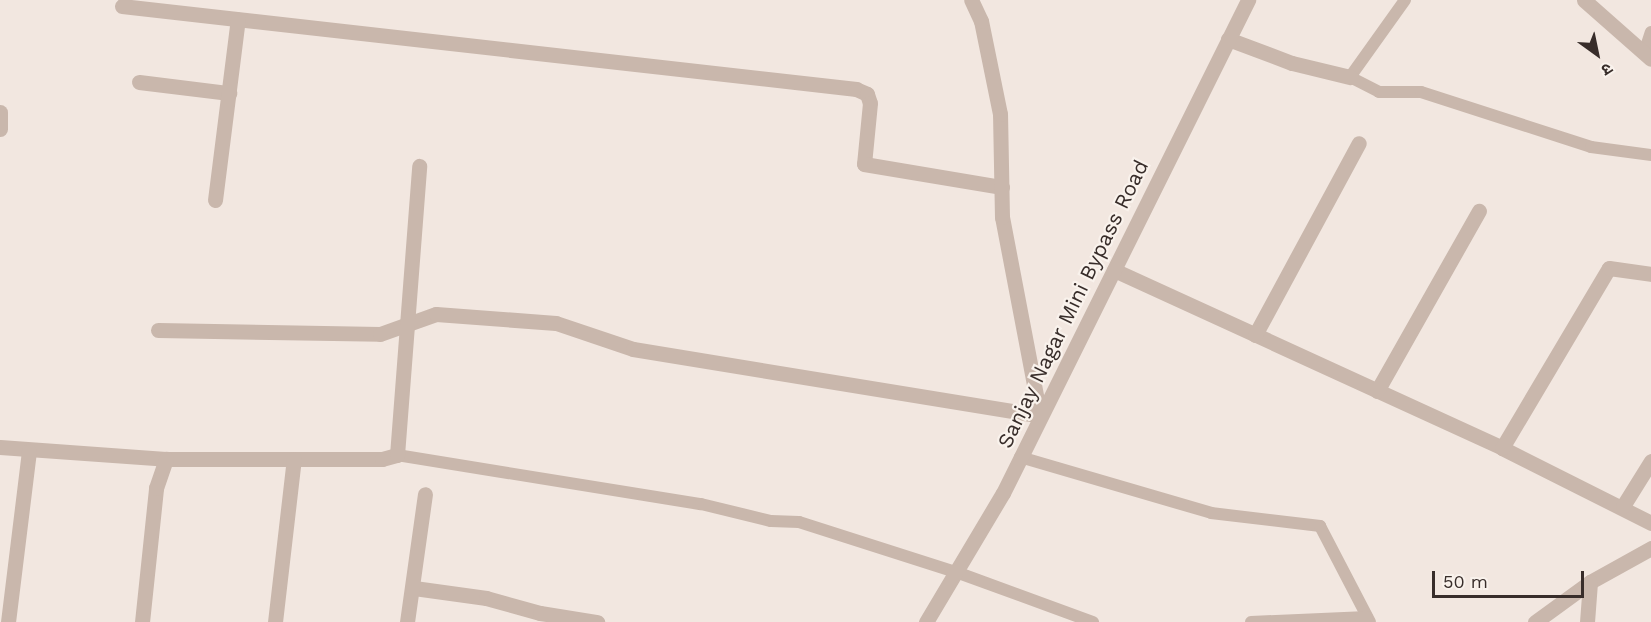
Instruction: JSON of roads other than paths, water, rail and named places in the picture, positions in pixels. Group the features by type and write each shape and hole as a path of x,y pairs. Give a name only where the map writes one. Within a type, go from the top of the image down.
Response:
{"street":[{"path":"158,330 380,334 436,314 556,323 633,349 1040,416 1002,217 1000,114 981,21 971,0"},
{"name":"Sanjay Nagar Mini Bypass Road","path":"926,622 1020,457 1248,0"},
{"path":"1584,0 1647,56"},
{"path":"122,6 856,89 867,94 870,103 864,164 1002,187"},
{"path":"215,200 238,19"},
{"path":"1228,39 1292,63 1350,77"},
{"path":"139,82 229,93"},
{"path":"0,112 0,129"},
{"path":"1255,334 1359,143"},
{"path":"0,447 29,451 166,459 382,459 397,455 419,166"},
{"path":"1377,391 1479,211"},
{"path":"1502,448 1609,268 1651,274"},
{"path":"1113,270 1502,448 1623,506 1651,523"},
{"path":"8,622 29,451"},
{"path":"142,622 156,488 166,459"},
{"path":"275,622 294,459"},
{"path":"1623,506 1651,461"},
{"path":"407,622 414,588 425,494"},
{"path":"1535,622 1590,582 1651,548"},
{"path":"1587,622 1590,582"},
{"path":"414,588 486,598 539,617 597,622"}],"lane":[{"path":"1405,0 1350,77 1379,92 1421,92 1591,147 1651,155"},
{"path":"1647,56 1651,32"},
{"path":"397,455 701,504 771,521 799,522 956,572 1093,622"},
{"path":"1020,457 1211,513 1320,526 1368,620 1251,622"}]}
